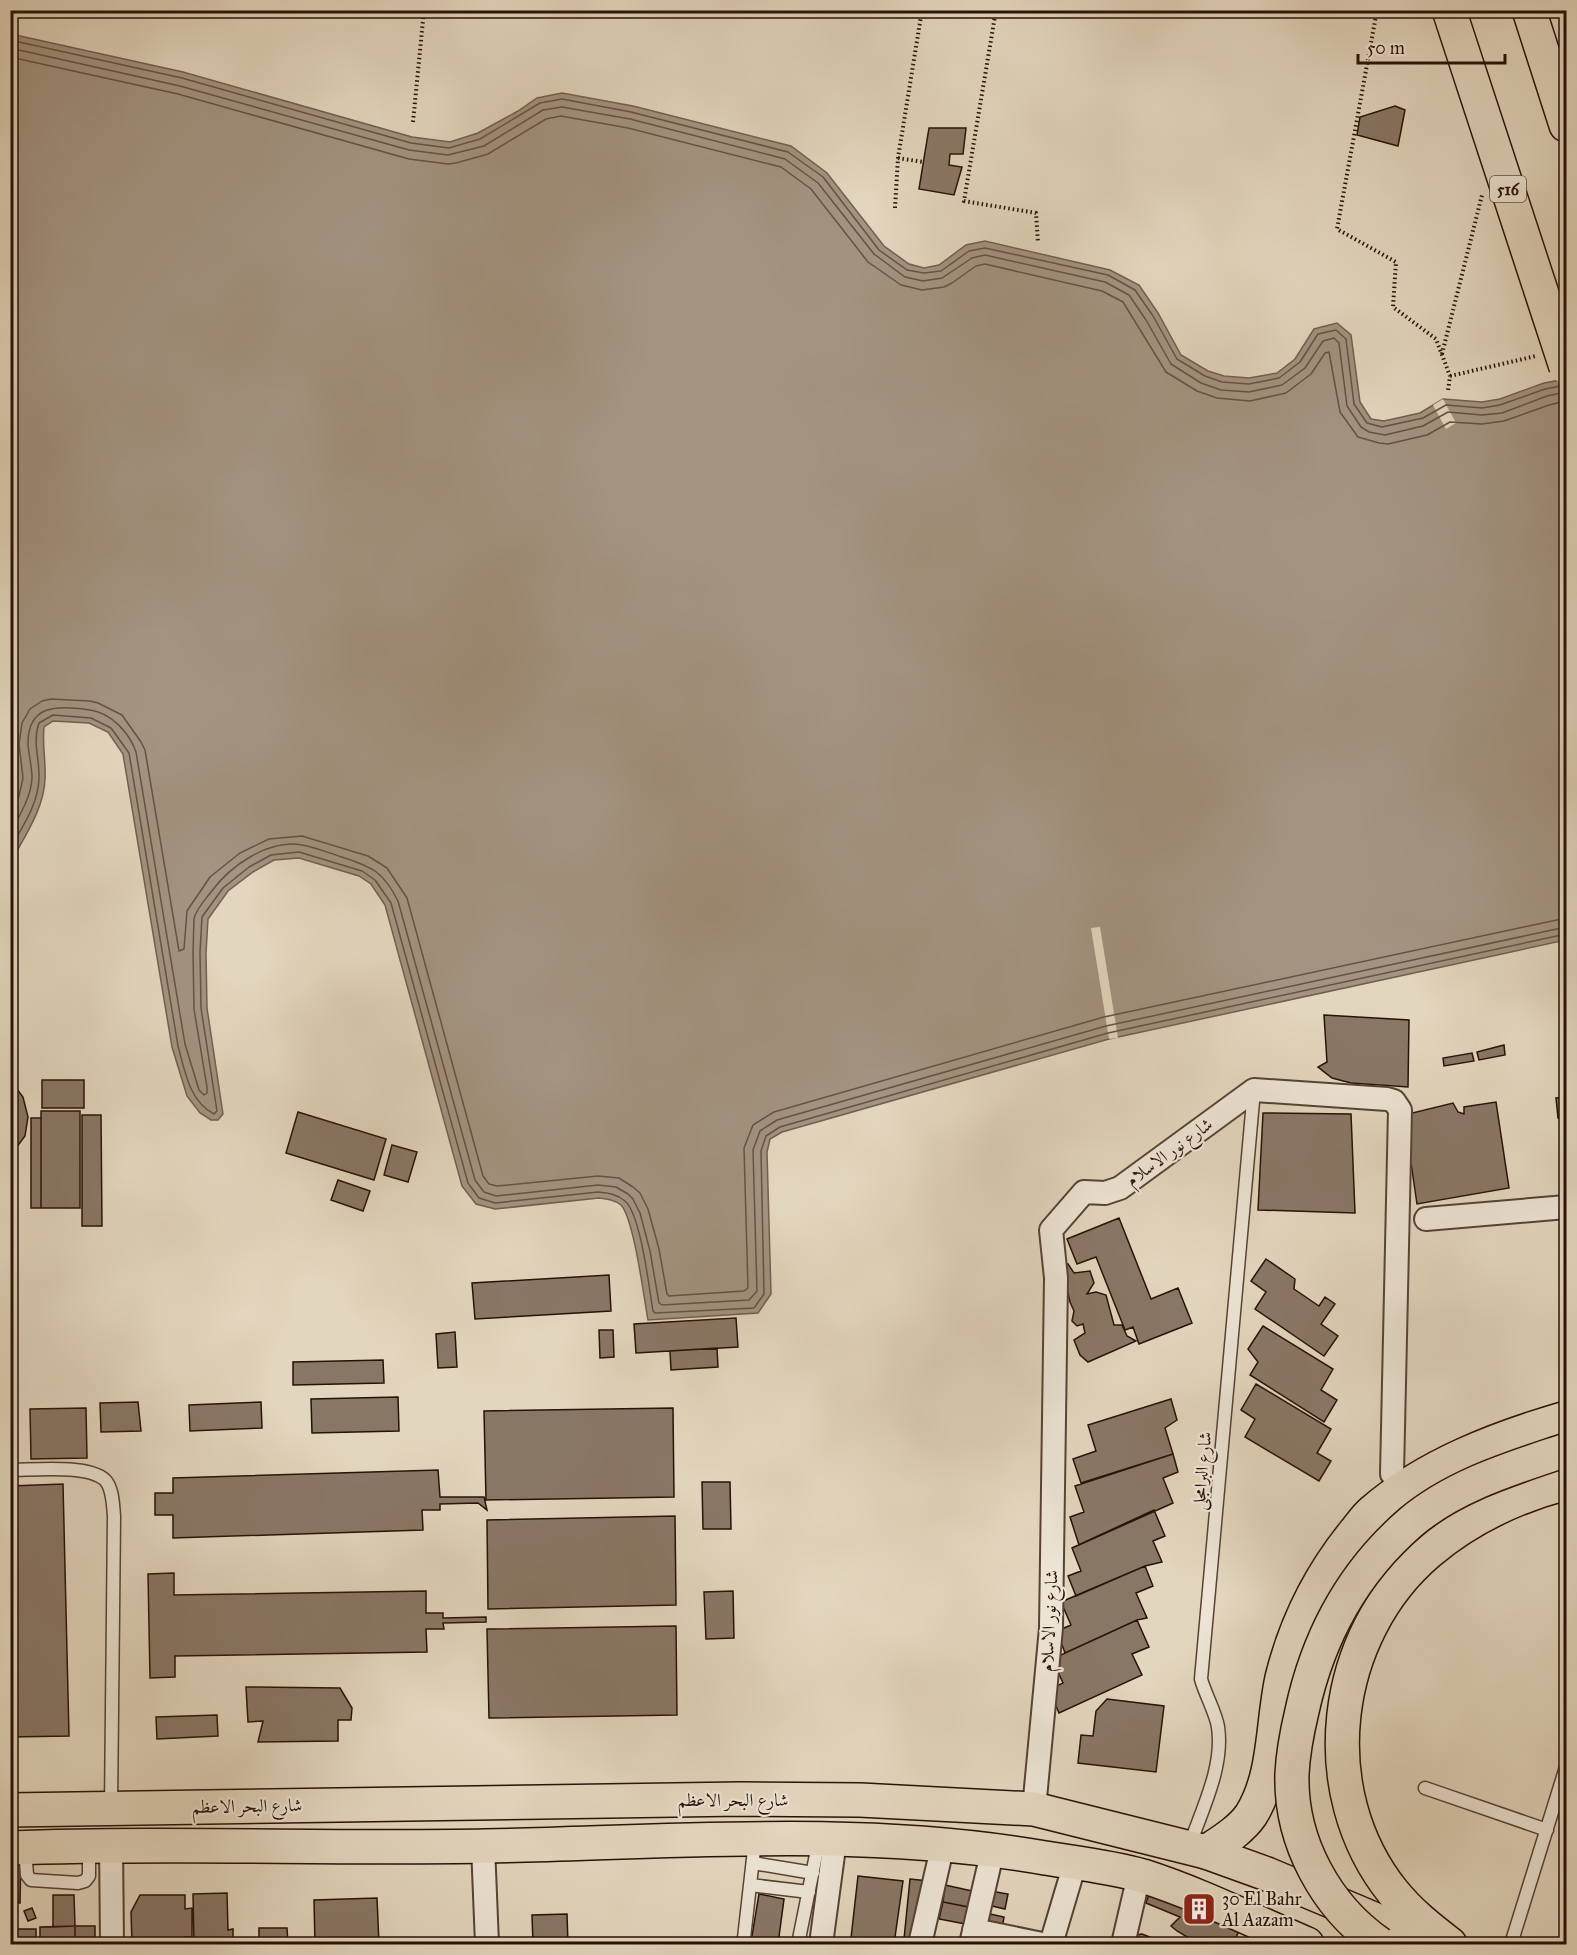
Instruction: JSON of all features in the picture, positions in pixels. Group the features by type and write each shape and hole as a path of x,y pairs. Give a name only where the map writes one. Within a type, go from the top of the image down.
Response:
{"main road":[{"name":"516","path":"1449,10 1556,360"},
{"path":"1529,10 1566,125"},
{"path":"1197,1850 1230,1836 1250,1816 1263,1792 1282,1679 1295,1637 1312,1596 1338,1553 1370,1514 1409,1484 1452,1461 1556,1421"},
{"path":"1380,1944 1366,1935 1340,1909 1320,1880 1304,1847 1295,1812 1292,1776 1296,1740 1308,1686 1320,1648 1337,1612 1358,1579 1384,1548 1412,1521 1445,1499 1479,1481 1566,1450"},
{"path":"1450,1944 1419,1920 1393,1892 1371,1860 1356,1824 1345,1787 1341,1748 1343,1709 1352,1671 1369,1627 1395,1587 1428,1553 1466,1524 1508,1503 1561,1485"},
{"name":"شارع البحر الاعظم","path":"10,1810 753,1799 860,1800 1034,1809 1197,1850 1268,1874 1433,1944"},
{"path":"18,1848 100,1845 483,1846 754,1851 827,1840 943,1844 993,1849 1139,1875 1180,1890 1261,1936 1307,1944"}],"street":[{"path":"1254,1090 1387,1098 1399,1107 1392,1474"},
{"name":"شارع نور الاسلام","path":"1034,1809 1051,1628 1056,1278 1051,1230 1084,1191 1105,1194 1120,1188 1254,1090"},
{"path":"1426,1219 1566,1207"},
{"path":"821,1944 827,1840"},
{"path":"920,1944 943,1844"},
{"path":"100,1845 112,1944"},
{"path":"483,1846 488,1944"},
{"path":"993,1849 973,1937 1042,1944"},
{"path":"1051,1944 1075,1863"},
{"path":"1123,1944 1139,1875"}],"lane":[{"name":"شارع البرامجلى","path":"1197,1850 1220,1745 1218,1724 1201,1679 1254,1090"},
{"path":"10,1470 78,1470 93,1473 106,1480 112,1495 114,1516 111,1808"},
{"path":"1510,1944 1566,1767"},
{"path":"1425,1788 1547,1830"},
{"path":"798,1944 813,1872 827,1840"},
{"path":"746,1944 744,1938 754,1851 813,1872"},
{"path":"750,1885 809,1892"}],"path":[{"path":"413,122 424,10"},
{"path":"895,208 898,158 922,10"},
{"path":"996,10 964,201 1036,213 1038,243"},
{"path":"1377,10 1336,229 1396,262 1393,307 1436,339 1449,376 1448,391"},
{"path":"898,158 923,162"},
{"path":"1442,355 1485,184"},
{"path":"1449,376 1556,360"}],"water":[{"path":"11,34 183,72 412,137 450,142 478,133 537,98 562,93 633,106 791,146 827,173 884,246 909,264 924,268 939,265 966,245 985,241 1110,270 1139,285 1158,313 1181,355 1208,371 1224,376 1249,378 1277,373 1295,359 1314,329 1337,323 1351,335 1360,402 1371,419 1384,421 1420,413 1443,399 1482,402 1500,399 1544,383 1566,379 1566,940 1109,1039 782,1132 770,1139 767,1152 771,1294 758,1313 648,1320 630,1226 621,1205 614,1201 599,1198 495,1209 476,1204 462,1186 385,905 371,884 359,876 299,858 274,860 228,891 208,919 207,1008 223,1114 218,1120 211,1120 200,1113 187,1096 172,1047 123,754 108,732 89,723 53,721 44,727 44,790 32,822 11,862"}],"pier":[{"path":"1443,399 1456,423 1446,429 1433,405"},
{"path":"1100,927 1118,1038 1109,1039 1091,928"}],"building":[{"path":"1398,10 1422,10 1421,15"},
{"path":"1395,106 1405,110 1398,146 1357,135 1360,117"},
{"path":"929,128 966,128 963,154 950,154 949,165 962,167 954,195 919,189"},
{"path":"1324,1015 1409,1020 1408,1087 1351,1083 1332,1078 1318,1067 1327,1062"},
{"path":"1504,1045 1505,1055 1479,1060 1477,1052"},
{"path":"1472,1053 1474,1061 1444,1066 1443,1058"},
{"path":"10,1080 23,1097 28,1117 25,1136 10,1156"},
{"path":"42,1080 84,1080 84,1108 42,1108"},
{"path":"1566,1097 1566,1117 1558,1118 1556,1098"},
{"path":"1496,1102 1509,1188 1417,1204 1404,1115 1453,1103 1458,1112 1464,1114 1464,1107"},
{"path":"41,1111 80,1111 80,1208 41,1208"},
{"path":"298,1112 386,1139 374,1180 286,1153"},
{"path":"1263,1113 1351,1114 1355,1213 1258,1210"},
{"path":"82,1115 101,1115 102,1226 82,1226"},
{"path":"31,1118 41,1118 41,1208 31,1208"},
{"path":"392,1145 417,1152 408,1182 384,1175"},
{"path":"338,1180 370,1191 363,1211 331,1200"},
{"path":"1119,1218 1151,1299 1178,1288 1192,1323 1139,1344 1133,1327 1125,1330 1096,1257 1077,1264 1067,1239"},
{"path":"1266,1259 1295,1279 1294,1289 1319,1306 1325,1297 1335,1304 1321,1324 1338,1336 1324,1356 1255,1309 1266,1292 1251,1281"},
{"path":"1068,1264 1074,1273 1090,1271 1094,1283 1087,1294 1096,1292 1106,1295 1114,1325 1122,1325 1127,1336 1136,1341 1088,1362 1080,1355 1074,1340 1085,1333 1083,1324 1077,1326 1072,1321 1074,1311 1062,1266"},
{"path":"609,1275 611,1311 475,1319 472,1283"},
{"path":"736,1318 738,1347 636,1353 634,1324"},
{"path":"1263,1326 1333,1369 1321,1390 1337,1400 1324,1422 1250,1375 1258,1362 1248,1349"},
{"path":"599,1330 613,1330 614,1357 600,1358"},
{"path":"455,1332 457,1367 438,1368 436,1334"},
{"path":"717,1348 718,1367 671,1370 670,1351"},
{"path":"383,1360 384,1383 293,1385 293,1362"},
{"path":"1256,1384 1331,1429 1317,1453 1331,1461 1319,1481 1245,1437 1255,1419 1241,1410"},
{"path":"398,1397 399,1431 312,1433 311,1399"},
{"path":"1171,1399 1177,1420 1165,1428 1173,1454 1081,1483 1073,1459 1096,1451 1088,1425"},
{"path":"138,1402 141,1431 101,1432 100,1403"},
{"path":"261,1402 262,1428 190,1431 189,1405"},
{"path":"86,1408 87,1458 31,1459 30,1409"},
{"path":"673,1408 674,1497 486,1500 484,1411"},
{"path":"1173,1454 1178,1472 1163,1478 1173,1503 1079,1545 1070,1517 1084,1512 1075,1486"},
{"path":"438,1470 440,1497 484,1497 487,1510 478,1503 440,1504 440,1510 422,1510 423,1530 173,1538 173,1515 155,1515 155,1493 173,1493 173,1478"},
{"path":"702,1482 730,1482 731,1529 703,1529"},
{"path":"63,1484 69,1736 10,1737 10,1486"},
{"path":"1154,1510 1165,1536 1153,1541 1162,1562 1145,1566 1076,1596 1068,1576 1081,1571 1072,1548"},
{"path":"675,1516 676,1605 488,1609 487,1520"},
{"path":"1145,1566 1153,1586 1136,1593 1147,1618 1137,1620 1065,1653 1057,1631 1071,1625 1061,1602"},
{"path":"174,1573 174,1595 426,1591 426,1613 443,1613 443,1618 486,1617 486,1622 443,1623 444,1629 426,1629 427,1652 175,1656 175,1677 150,1678 148,1574"},
{"path":"733,1591 734,1638 706,1639 704,1592"},
{"path":"1137,1620 1149,1647 1132,1654 1142,1675 1059,1713 1049,1690 1063,1683 1052,1659"},
{"path":"676,1626 677,1715 489,1718 487,1629"},
{"path":"246,1687 340,1688 352,1708 351,1720 338,1720 338,1741 258,1742 263,1721 248,1722"},
{"path":"1107,1699 1164,1706 1156,1772 1078,1763 1081,1735 1093,1736 1096,1711"},
{"path":"217,1715 218,1736 157,1739 156,1717"},
{"path":"10,1854 21,1854 20,1903 10,1903"},
{"path":"858,1876 903,1881 894,1944 851,1938"},
{"path":"910,1879 928,1881 918,1940 904,1939"},
{"path":"945,1885 977,1892 974,1908 943,1902"},
{"name":"30 El Bahr Al Aazam","path":"1152,1886 1246,1916 1233,1944 1199,1944 1177,1931 1171,1926 1180,1917 1146,1903"},
{"path":"985,1890 1008,1894 1005,1909 983,1904"},
{"path":"227,1893 228,1930 233,1929 233,1941 237,1941 237,1944 194,1944 193,1894"},
{"path":"759,1894 784,1899 778,1944 751,1942"},
{"path":"53,1895 74,1895 75,1926 53,1927"},
{"path":"140,1895 185,1895 185,1909 192,1908 192,1937 185,1937 186,1944 132,1944 131,1912"},
{"path":"377,1898 379,1944 315,1944 314,1900"},
{"path":"943,1902 974,1908 971,1925 939,1919"},
{"path":"32,1908 36,1918 28,1921 24,1911"},
{"path":"981,1912 1004,1917 1002,1929 979,1924"},
{"path":"567,1914 568,1944 533,1944 532,1915"},
{"path":"75,1926 95,1926 95,1944 75,1944"},
{"path":"75,1926 75,1944 40,1944 40,1927"},
{"path":"259,1928 287,1928 288,1944 259,1944"},
{"path":"10,1929 15,1929 15,1944 10,1944"},
{"path":"15,1929 36,1929 36,1944 15,1944"},
{"path":"1142,1934 1165,1943 1133,1944 1136,1935"},
{"path":"859,1939 894,1944 858,1944"}],"place":[{"name":"30 El Bahr Al Aazam","path":"1199,1909"}]}
